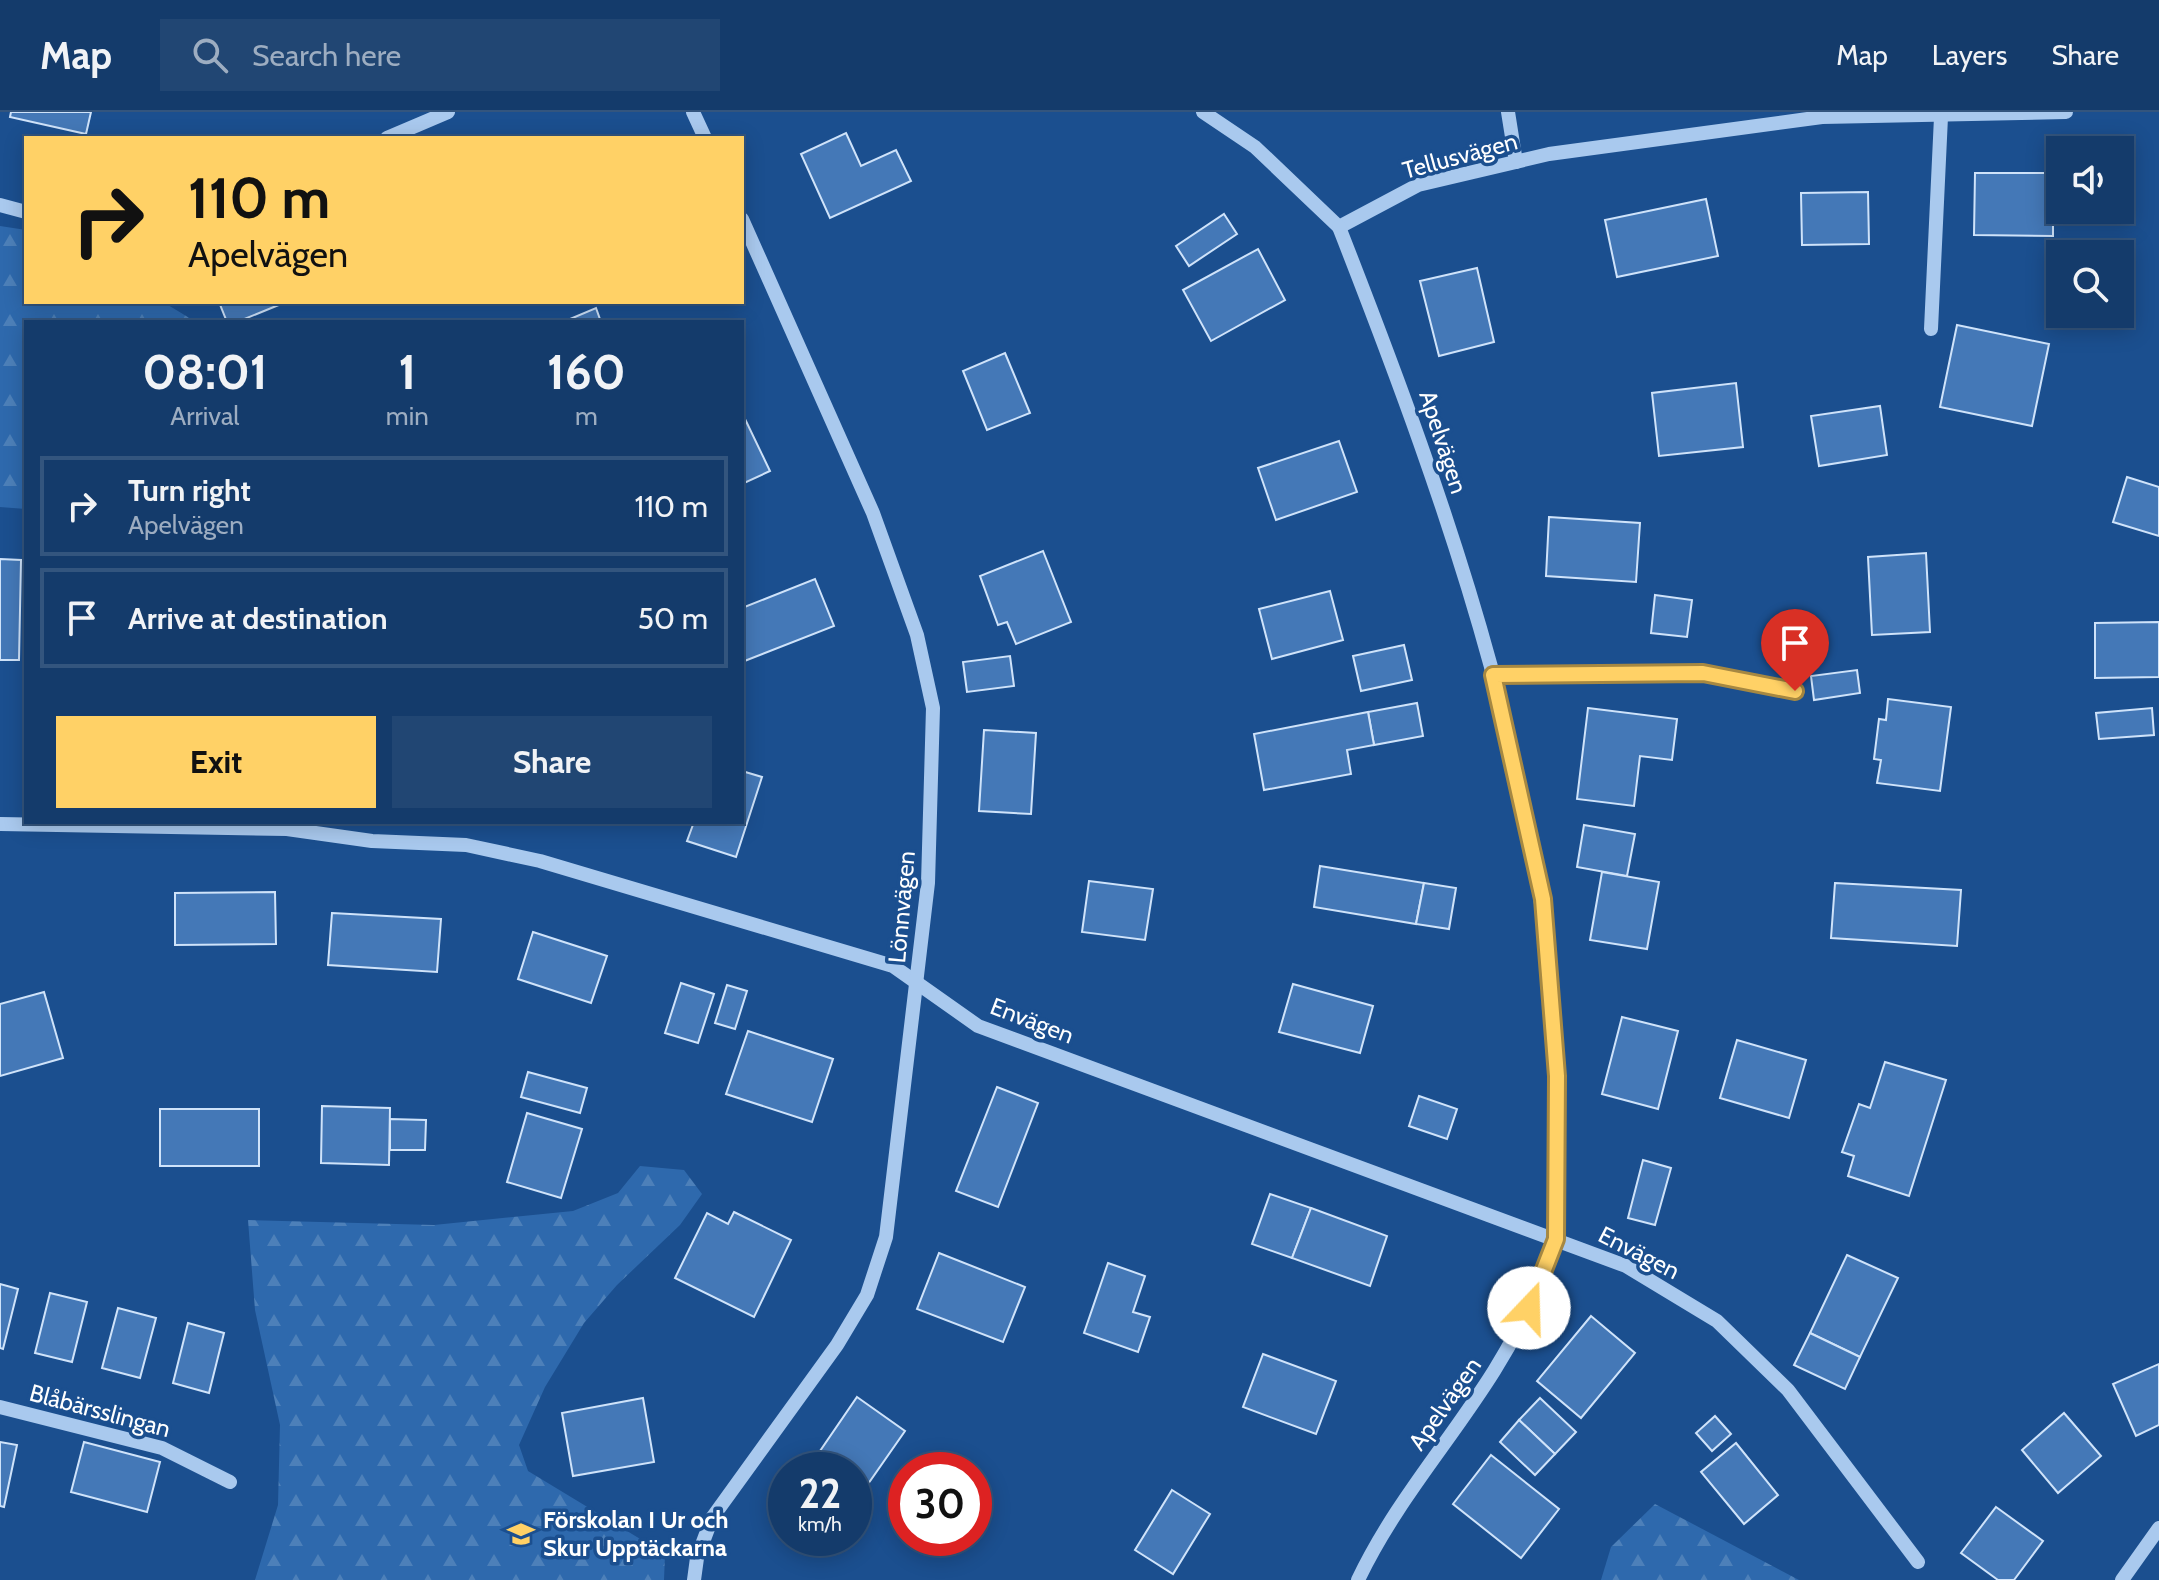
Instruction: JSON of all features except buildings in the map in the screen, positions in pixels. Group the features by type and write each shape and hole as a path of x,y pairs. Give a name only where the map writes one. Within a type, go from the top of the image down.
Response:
{"street":[{"path":"392,136 448,112"},
{"path":"693,112 704,136"},
{"path":"1203,112 1255,147 1339,227"},
{"path":"1508,112 1516,162"},
{"name":"Tellusvägen","path":"1339,227 1418,185 1549,154 1822,117 1872,114 1941,117 2066,112"},
{"path":"1931,329 1941,117"},
{"path":"0,205 24,211"},
{"name":"Lönnvägen","path":"694,1580 697,1558 712,1518 837,1345 867,1295 886,1237 928,883 933,708 917,635 873,513 744,223"},
{"name":"Apelvägen","path":"1339,227 1410,408 1493,675 1543,899 1557,1076 1556,1239 1520,1331 1478,1400 1381,1532 1358,1580"},
{"path":"1493,675 1703,673 1795,691"},
{"name":"Envägen","path":"0,824 287,829 372,841 466,845 540,861 893,966 978,1026 1626,1266 1717,1321 1788,1390 1918,1562"},
{"name":"Blåbärsslingan","path":"0,1407 162,1448 230,1482"},
{"path":"2122,1580 2159,1528"}],"green space":[{"path":"0,226 24,230 24,304 166,304 193,320 24,320 24,509 0,507"},
{"path":"640,1166 684,1170 702,1194 680,1225 617,1285 584,1323 545,1387 519,1445 528,1471 665,1554 664,1580 255,1580 278,1505 280,1425 255,1310 248,1220 434,1225 573,1211 618,1193"},
{"path":"1655,1504 1799,1580 1601,1580 1611,1547"}],"place":[{"name":"Förskolan I Ur och Skur Upptäckarna","path":"521,1534"}],"route":[{"path":"1529,1308 1556,1239 1557,1076 1543,899 1493,675 1703,673 1795,691"}]}
